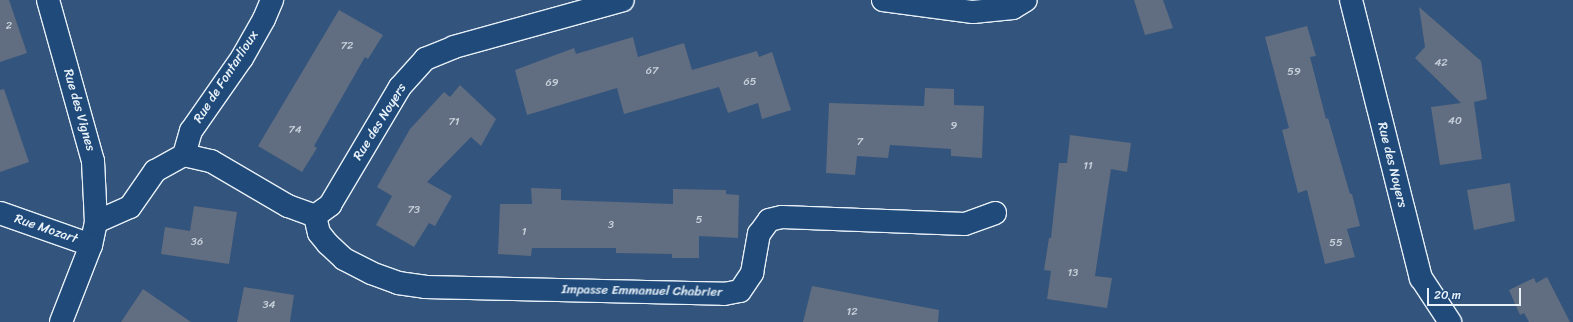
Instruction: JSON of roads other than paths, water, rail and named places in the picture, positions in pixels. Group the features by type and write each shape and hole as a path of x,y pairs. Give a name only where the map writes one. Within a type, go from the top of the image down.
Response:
{"street":[{"name":"Rue des Vignes","path":"48,0 93,161 96,222 91,245 61,322"},
{"name":"Rue de Fontarlioux","path":"184,156 191,131 242,58 264,19 272,0"},
{"name":"Rue des Noyers","path":"315,216 330,204 400,86 425,59 454,47 623,0"},
{"path":"883,0 973,12 1013,8 1026,0"},
{"name":"Rue des Noyers","path":"1351,0 1420,278 1450,322"},
{"path":"96,222 130,207 155,171 184,156 211,161 288,206 315,216"},
{"name":"Impasse Emmanuel Chabrier","path":"315,216 319,233 344,259 370,273 398,283 425,287 724,294 740,291 752,274 759,234 769,220 782,217 965,224 995,213"},
{"name":"Rue Mozart","path":"0,214 91,245"}]}
